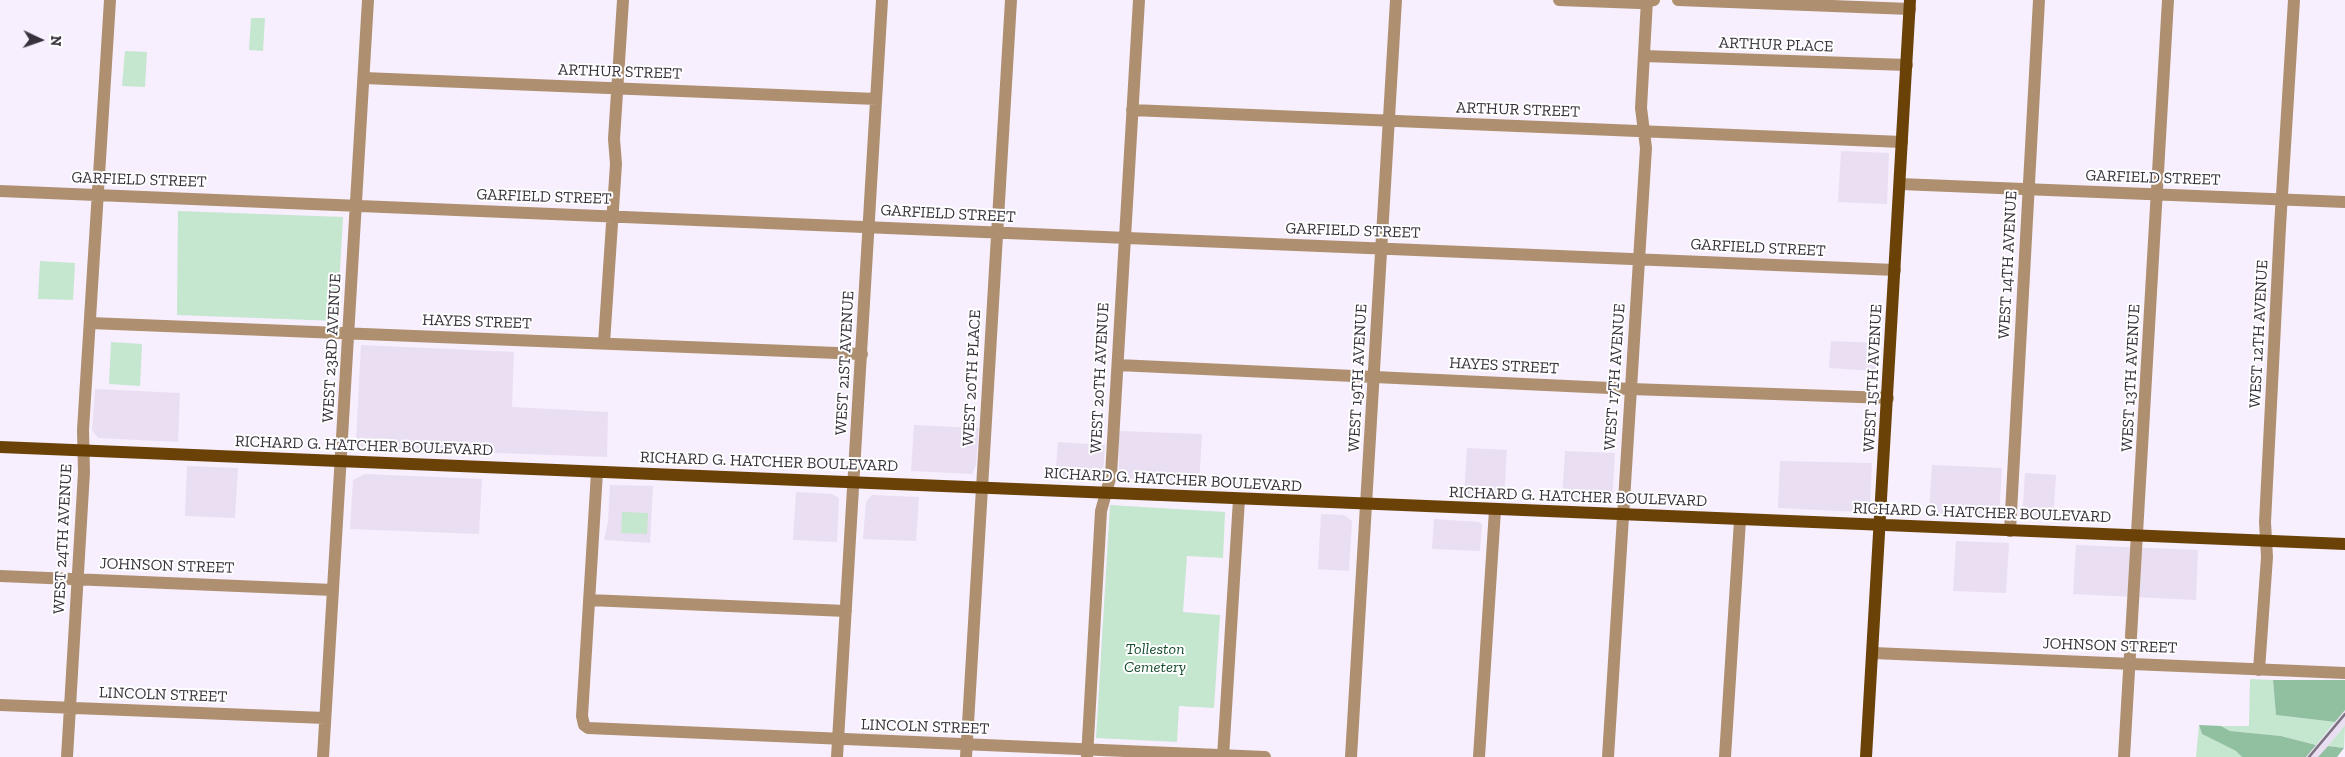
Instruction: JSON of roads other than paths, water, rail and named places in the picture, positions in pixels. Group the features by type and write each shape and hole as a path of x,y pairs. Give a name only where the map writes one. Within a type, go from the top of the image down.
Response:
{"main road":[{"name":"WEST 15TH AVENUE","path":"1866,757 1910,5"},
{"name":"RICHARD G. HATCHER BOULEVARD","path":"0,447 2345,544"}],"street":[{"name":"WEST 24TH AVENUE","path":"67,757 78,579 90,323 110,0"},
{"name":"WEST 23RD AVENUE","path":"323,757 368,0"},
{"path":"604,343 613,216 623,0"},
{"name":"WEST 21ST AVENUE","path":"837,757 882,0"},
{"name":"WEST 20TH PLACE","path":"966,751 1011,0"},
{"name":"WEST 20TH AVENUE","path":"1088,754 1100,511 1111,475 1139,0"},
{"name":"WEST 19TH AVENUE","path":"1351,757 1396,0"},
{"path":"1560,0 1639,3 1649,1"},
{"path":"1678,0 1910,5"},
{"name":"WEST 14TH AVENUE","path":"2010,531 2039,0"},
{"name":"WEST 13TH AVENUE","path":"2124,757 2168,0"},
{"name":"WEST 12TH AVENUE","path":"2259,670 2294,0"},
{"name":"WEST 17TH AVENUE","path":"1611,757 1623,515 1646,148 1641,108 1649,1"},
{"name":"ARTHUR PLACE","path":"1644,56 1907,65"},
{"name":"ARTHUR STREET","path":"364,78 876,99"},
{"name":"ARTHUR STREET","path":"1132,110 1902,142"},
{"name":"GARFIELD STREET","path":"1900,184 2345,202"},
{"name":"GARFIELD STREET","path":"0,191 1895,270"},
{"name":"HAYES STREET","path":"90,323 862,354"},
{"name":"HAYES STREET","path":"1118,365 1631,389 1888,398"},
{"path":"597,472 589,600 846,611"},
{"path":"1223,756 1238,499"},
{"path":"1479,757 1495,510"},
{"path":"1725,757 1740,520"},
{"name":"JOHNSON STREET","path":"0,576 333,590"},
{"name":"LINCOLN STREET","path":"589,600 582,716 584,725 593,729 838,739 966,751 1265,757"},
{"name":"JOHNSON STREET","path":"1873,653 2345,673"},
{"name":"LINCOLN STREET","path":"0,705 325,718"}],"railway":[{"path":"2309,757 2345,714"}],"park label":[{"name":"Tolleston Cemetery","path":"1155,658"}]}
